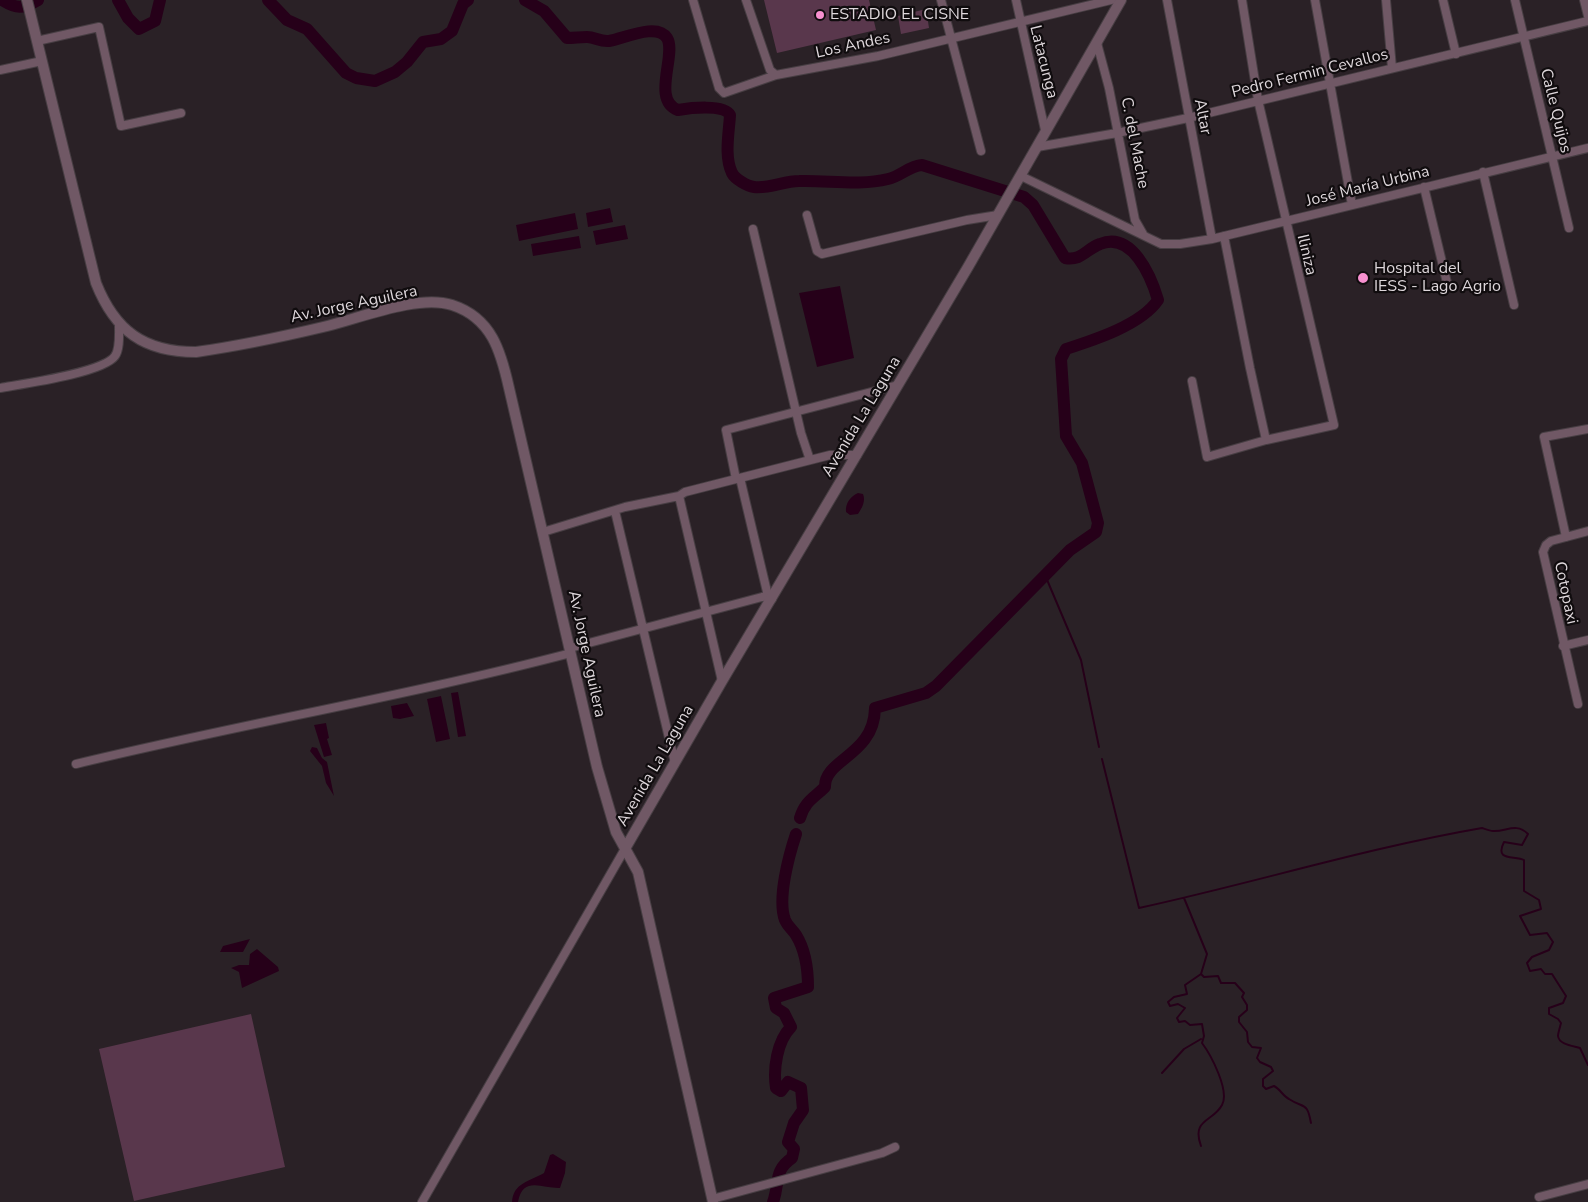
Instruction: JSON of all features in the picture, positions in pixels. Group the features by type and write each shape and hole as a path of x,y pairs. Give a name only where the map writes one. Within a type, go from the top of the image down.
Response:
{"street":[{"name":"Los Andes","path":"693,0 720,91 726,92 776,76 878,56 1094,2 1111,0"},
{"path":"746,0 770,70 776,76"},
{"path":"941,0 982,151"},
{"name":"Latacunga","path":"1016,0 1019,21 1045,130"},
{"name":"Avenida La Laguna","path":"626,847 770,597 1004,205 1045,130 1121,0"},
{"name":"Altar","path":"1166,0 1212,239"},
{"name":"Iliniza","path":"1242,0 1258,100 1334,426 1266,440"},
{"path":"1315,0 1352,205"},
{"path":"1386,0 1392,68"},
{"path":"1443,0 1456,54"},
{"name":"Calle Quijos","path":"1515,0 1569,228"},
{"path":"1584,0 1588,16"},
{"name":"Av. Jorge Aguilera","path":"28,3 96,283 104,302 120,326 138,339 181,352 196,352 322,327 417,304 452,305 480,322 494,338 502,358 571,651 596,767 616,832 626,847 638,872 712,1201"},
{"name":"Pedro Fermin Cevallos","path":"1037,147 1117,134 1188,118 1392,68 1524,39 1588,21"},
{"path":"37,41 99,27 121,126 181,113"},
{"name":"C. del Mache","path":"1097,43 1109,88 1136,220 1143,234"},
{"path":"0,70 42,61"},
{"name":"José María Urbina","path":"1143,234 1161,244 1180,244 1212,239 1588,148"},
{"path":"1483,172 1514,305"},
{"path":"1018,180 1143,234"},
{"path":"1424,187 1448,287"},
{"path":"807,215 817,251 822,254 968,220 998,215"},
{"path":"753,229 801,433 810,460"},
{"path":"1192,381 1207,457 1266,440 1224,236"},
{"path":"0,388 88,371 108,363 117,351 120,326"},
{"path":"76,764 290,716 479,677 644,629 770,597 726,430 898,385"},
{"name":"Cotopaxi","path":"1578,704 1544,560 1545,547 1551,541 1566,537 1544,437 1588,429"},
{"path":"543,532 615,510 660,498 679,496 685,492 830,454 856,455"},
{"path":"679,496 722,682"},
{"path":"615,510 675,763"},
{"path":"1566,537 1588,531"},
{"path":"1563,646 1588,640"},
{"path":"422,1202 626,847"},
{"path":"712,1201 882,1153 895,1147"},
{"path":"1539,1197 1588,1184"}],"shaded area":[{"name":"ESTADIO EL CISNE","path":"764,0 869,0 876,30 777,53"},
{"path":"926,9 929,28 901,34 898,16"},
{"path":"610,208 613,222 588,227 586,213"},
{"path":"575,213 578,229 519,241 516,225"},
{"path":"625,225 628,239 596,245 593,231"},
{"path":"579,236 581,248 533,256 531,244"},
{"path":"840,286 854,358 817,367 799,293"},
{"path":"858,493 863,494 863,504 858,514 850,515 846,512 846,506 851,498"},
{"path":"458,692 466,736 458,737 451,693"},
{"path":"441,696 450,739 436,742 427,699"},
{"path":"407,703 414,716 400,719 393,718 391,706"},
{"path":"326,723 329,738 327,739 332,755 324,757 314,725"},
{"path":"312,747 317,748 322,758 327,762 334,796 326,783 322,766 310,751"},
{"path":"250,939 243,952 220,952 223,946"},
{"path":"257,949 278,967 279,971 242,988 239,972 231,968 239,965 249,965 250,954"},
{"path":"251,1014 285,1167 134,1201 99,1049"},
{"path":"553,1154 566,1162 560,1188 529,1186 524,1189 518,1202 512,1202 515,1191 523,1183 544,1173 550,1155"}],"waterway":[{"path":"2,0 20,7 38,0"},
{"path":"118,0 128,18 139,29 155,21 160,0"},
{"path":"268,0 287,20 307,29 346,73 356,78 375,81 395,72 407,62 423,42 441,39 452,31 463,4 468,0"},
{"path":"525,0 544,11 567,38 587,37 609,41 648,31 662,33 667,38 669,45 665,87 666,97 670,105 678,110 698,108 721,109 730,115 728,159 732,173 741,182 754,187 765,187 799,181 877,181 893,178 913,167 922,165 1024,197 1033,205 1065,258 1076,258 1100,244 1111,242 1122,244 1138,258 1155,290 1158,300 1140,317 1116,330 1066,349 1061,359 1066,436 1082,463 1098,523 1096,532 1070,550 936,686 926,693 875,708 873,724 867,737 832,770 827,778 825,787 810,800 800,818"},
{"path":"1045,575 1081,660 1099,747"},
{"path":"1102,759 1139,908 1439,836 1482,828 1493,831 1515,828 1524,830 1528,834 1522,845 1504,842 1502,853 1507,857 1524,860 1524,891 1539,900 1541,909 1520,916 1530,935 1547,933 1553,942 1549,950 1532,957 1527,963 1530,971 1541,969 1545,974 1552,974 1566,996 1563,1003 1549,1008 1549,1014 1561,1023 1559,1039 1564,1043 1580,1048 1588,1065"},
{"path":"773,1202 779,1173 792,1158 794,1149 788,1142 794,1123 803,1110 801,1088 788,1082 781,1091 776,1088 775,1080 779,1047 791,1027 784,1013 776,1008 774,998 808,987 807,967 802,947 785,920 782,901 790,853 796,834"},
{"path":"1184,898 1207,954 1201,974 1204,977 1218,976 1221,983 1235,983 1244,993 1242,997 1247,1005 1247,1010 1239,1017 1239,1022 1247,1032 1248,1042 1252,1047 1261,1048 1257,1058 1260,1062 1271,1067 1273,1071 1263,1079 1263,1086 1266,1089 1274,1086 1287,1098 1304,1106 1308,1111 1311,1123"},
{"path":"1201,974 1185,985 1187,994 1174,997 1168,1002 1170,1006 1178,1004 1185,1008 1177,1018 1179,1022 1185,1021 1190,1025 1202,1024 1204,1036 1202,1043 1222,1082 1224,1099 1218,1111 1201,1126 1199,1137 1201,1146"},
{"path":"1162,1073 1184,1049 1201,1039"}],"place":[{"name":"ESTADIO EL CISNE","path":"820,15"},
{"name":"Hospital del IESS - Lago Agrio","path":"1363,278"}]}
